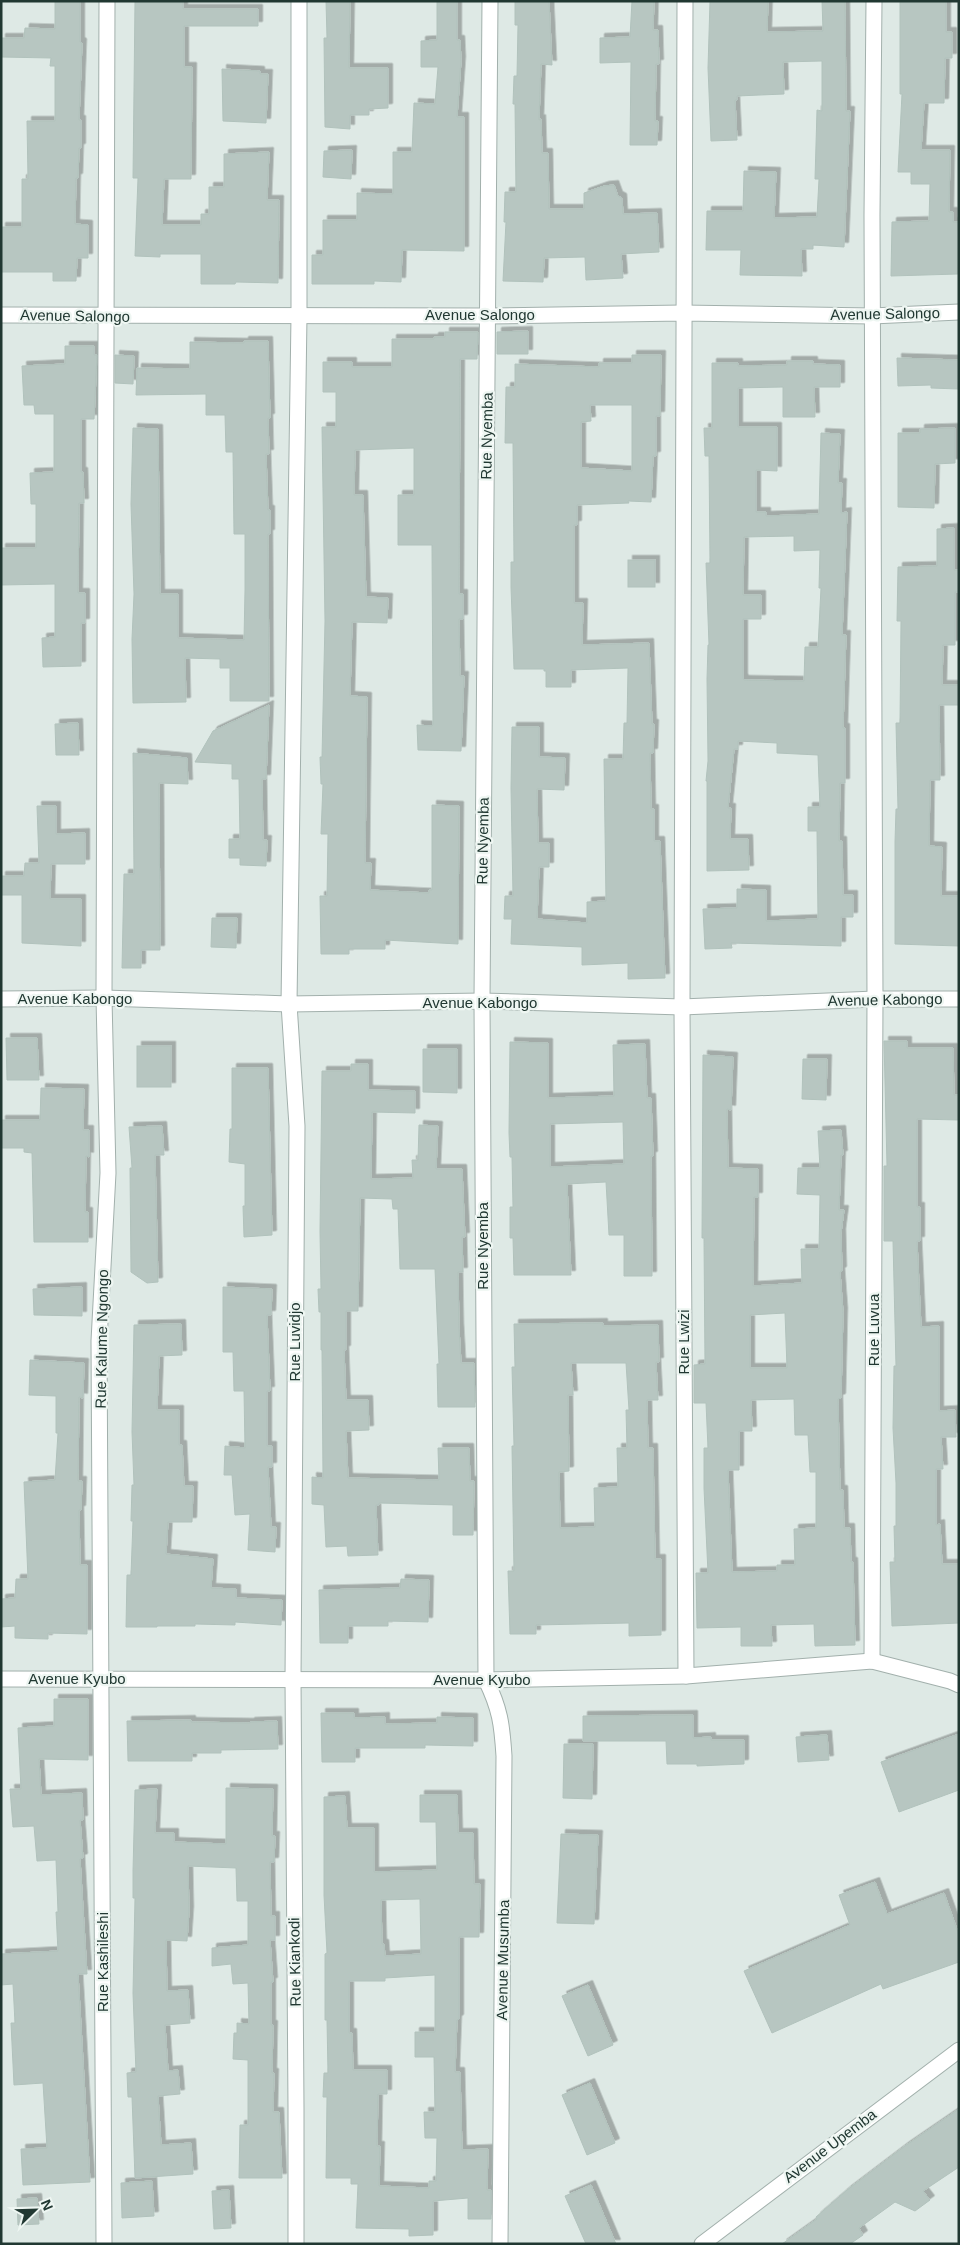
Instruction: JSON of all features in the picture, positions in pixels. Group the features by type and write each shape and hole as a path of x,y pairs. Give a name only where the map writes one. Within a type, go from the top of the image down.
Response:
{"street":[{"name":"Rue Kalume Ngongo","path":"102,1679 100,1341 108,1173 104,998 107,1"},
{"name":"Rue Luvidjo","path":"293,1679 297,1126 289,1004 299,316 299,1"},
{"name":"Rue Nyemba","path":"486,1680 482,1002 490,1"},
{"name":"Rue Lwizi","path":"684,1 682,1007 686,1676"},
{"name":"Rue Luvua","path":"872,1661 875,999 872,316 874,1"},
{"name":"Avenue Salongo","path":"1,315 107,317 488,316 682,312 872,316 959,312"},
{"name":"Avenue Kabongo","path":"1,999 104,998 289,1004 482,1002 682,1007 875,999 959,999"},
{"name":"Avenue Kyubo","path":"1,1679 486,1680 686,1676 872,1661 959,1685"},
{"name":"Rue Kashileshi","path":"102,1679 104,2244"},
{"name":"Rue Kiankodi","path":"293,1679 296,2244"},
{"name":"Avenue Musumba","path":"486,1680 498,1703 502,1723 504,1756 500,2244"},
{"name":"Avenue Upemba","path":"702,2244 959,2050"}],"building":[{"path":"55,1 80,1 80,42 82,43 79,120 81,120 81,148 79,148 78,178 76,178 75,224 88,225 88,258 77,258 76,281 53,281 53,272 1,272 1,227 22,227 22,179 28,179 27,121 55,121 55,66 50,66 51,58 1,57 1,38 24,38 25,28 55,29"},
{"path":"135,1 183,1 183,9 258,9 258,26 184,26 184,67 192,67 191,179 164,179 162,225 201,225 201,214 209,214 209,187 224,187 224,154 269,152 267,200 279,200 278,283 236,282 235,284 201,284 201,254 160,254 160,257 135,256 138,178 133,178"},
{"path":"326,1 350,1 349,68 388,68 388,108 369,109 369,115 350,115 350,129 325,127 324,38 327,38"},
{"path":"437,1 457,1 457,40 460,40 461,61 457,117 464,117 464,251 402,250 401,282 374,281 374,284 312,284 312,255 323,255 323,220 357,220 357,193 393,194 393,152 412,152 414,103 435,104 438,67 421,67 421,41 437,40"},
{"path":"515,1 549,1 552,65 541,64 539,120 541,119 542,153 548,153 549,209 584,209 584,193 604,186 614,185 618,196 622,198 623,214 657,213 659,252 621,254 623,278 586,280 585,257 544,258 543,282 503,281 506,222 504,222 505,192 516,192 515,104 513,104 514,76 517,76 518,25 515,25"},
{"path":"632,1 654,1 653,30 658,30 659,64 656,64 655,121 658,121 657,145 630,145 631,62 600,63 600,38 630,37"},
{"path":"710,1 768,1 767,32 823,31 822,1 845,1 846,111 850,111 844,247 813,245 813,249 801,249 802,276 740,275 741,250 706,250 707,211 743,211 744,171 776,172 774,218 817,217 819,179 815,179 817,110 822,111 822,61 783,62 784,94 737,96 737,100 735,100 737,140 711,141 708,68"},
{"path":"900,1 946,1 946,32 952,32 952,58 945,58 944,103 924,103 921,150 950,150 949,212 953,212 953,222 959,222 958,274 891,276 892,222 929,221 930,184 911,184 911,172 898,172 902,94 900,94"},
{"path":"222,69 260,71 260,74 268,74 266,123 223,121"},
{"path":"352,150 351,179 323,177 324,151"},
{"path":"528,331 528,354 497,354 497,332"},
{"path":"445,332 478,332 477,359 460,359 459,594 463,594 463,619 459,619 460,676 464,676 461,751 418,750 417,725 432,726 433,724 432,545 398,545 398,495 414,495 414,448 355,450 354,495 363,495 366,597 388,598 387,623 352,622 350,696 367,697 365,863 371,863 370,890 429,893 429,890 432,890 432,805 459,806 458,944 385,940 385,949 349,949 349,954 321,954 320,896 327,896 328,834 321,834 323,784 321,784 320,757 322,757 325,621 322,427 336,427 336,392 323,392 323,362 352,362 352,367 392,367 392,339 434,339 434,337 445,337"},
{"path":"244,341 268,341 270,418 268,418 269,454 266,454 268,510 270,510 270,534 268,534 269,701 230,701 230,668 220,668 220,659 185,658 186,702 133,703 132,639 134,594 131,504 133,428 158,429 160,594 178,594 178,638 244,640 245,590 245,534 234,534 233,452 226,452 225,415 206,415 206,394 136,395 137,368 190,369 190,342 244,343"},
{"path":"65,346 94,346 94,355 97,355 94,419 81,419 81,472 83,472 84,503 79,503 78,593 85,593 85,623 81,623 81,666 43,667 42,638 55,637 55,584 1,585 1,548 36,548 36,504 31,504 30,473 54,472 54,414 35,414 34,405 24,405 22,366 65,364"},
{"path":"115,355 134,356 133,384 115,383"},
{"path":"632,355 661,355 660,416 656,416 656,456 653,456 651,502 628,501 629,503 577,505 577,525 574,525 574,603 583,603 582,645 649,643 652,724 654,724 653,753 650,753 651,809 654,809 654,841 660,841 665,978 628,979 628,963 582,965 582,947 511,944 512,919 504,919 505,896 513,896 512,727 539,727 539,757 565,758 564,790 537,789 538,843 549,843 549,867 539,867 537,919 587,923 587,902 606,901 604,759 623,759 624,723 627,723 628,668 571,670 571,687 546,687 546,671 544,669 514,669 511,587 511,562 514,562 513,443 505,443 506,387 515,387 515,364 599,367 599,363 632,363","holes":["590,405 632,405 632,471 581,468 581,422 591,421"]},
{"path":"897,358 959,360 958,389 931,388 931,385 898,386"},
{"path":"787,361 813,361 813,364 840,365 840,387 814,387 815,417 783,417 783,387 738,388 738,427 777,427 777,471 756,470 756,512 766,512 766,516 819,514 821,433 840,434 838,483 842,483 841,513 847,512 842,635 846,635 843,728 845,728 845,783 840,783 839,841 842,841 843,895 853,895 853,917 841,917 841,946 731,943 732,948 705,949 703,909 737,908 737,889 766,890 766,921 818,919 817,831 808,831 808,807 820,807 818,755 777,753 777,743 738,741 738,749 734,749 728,808 731,808 730,839 748,839 749,870 707,871 706,781 708,761 707,679 709,645 706,563 710,563 709,456 705,456 704,428 712,428 712,363 738,363 738,366 787,365","holes":["794,536 794,551 820,550 819,588 821,588 818,647 805,647 804,681 744,680 743,619 761,619 761,595 743,595 744,537"]},
{"path":"955,428 955,463 935,464 934,508 898,507 898,433 920,433 920,429"},
{"path":"954,528 954,570 959,570 959,592 955,592 955,645 943,645 942,685 959,685 959,705 939,705 940,780 930,780 929,846 942,847 941,896 959,896 959,946 895,944 895,842 896,809 898,809 896,723 900,723 901,621 897,621 898,567 937,566 937,529"},
{"path":"628,560 655,560 655,587 628,587"},
{"path":"269,705 266,779 262,779 263,840 267,840 266,866 240,865 240,858 229,858 229,839 240,839 239,779 232,779 232,764 195,762 213,731"},
{"path":"78,723 79,755 56,755 55,724"},
{"path":"133,753 187,758 188,784 159,783 160,950 141,950 141,968 122,968 124,874 134,874"},
{"path":"37,806 56,806 56,834 85,833 85,864 51,864 50,899 81,899 81,946 22,943 22,895 1,895 1,876 24,876 25,863 39,863"},
{"path":"212,918 237,918 236,948 211,947"},
{"path":"6,1038 37,1038 39,1080 7,1080"},
{"path":"884,1041 907,1041 907,1048 953,1048 954,1095 959,1095 959,1120 917,1119 917,1207 920,1207 920,1241 917,1241 921,1327 939,1326 939,1411 955,1410 956,1437 941,1437 943,1469 936,1469 936,1525 940,1524 942,1564 959,1564 959,1623 892,1626 890,1562 895,1562 896,1483 893,1428 894,1366 896,1366 893,1241 884,1241 884,1166 887,1166"},
{"path":"510,1042 548,1043 548,1098 614,1096 613,1045 645,1044 647,1098 651,1098 653,1156 651,1156 652,1276 624,1276 624,1235 609,1235 606,1182 567,1184 571,1275 514,1275 513,1238 510,1238 510,1207 513,1207 512,1157 510,1157","holes":["623,1122 624,1164 550,1167 550,1124"]},
{"path":"137,1046 171,1046 171,1087 137,1087"},
{"path":"423,1049 457,1049 457,1093 423,1092"},
{"path":"703,1055 733,1057 731,1110 727,1109 728,1168 758,1169 758,1197 754,1197 753,1286 802,1283 801,1249 819,1249 820,1195 797,1194 798,1168 820,1168 818,1131 841,1130 843,1155 841,1155 839,1210 844,1210 841,1233 842,1271 840,1272 843,1312 841,1398 838,1399 840,1490 843,1490 844,1528 850,1528 851,1562 853,1562 855,1645 815,1646 814,1624 771,1625 772,1646 741,1646 741,1627 697,1628 696,1573 708,1573 704,1488 704,1448 708,1448 706,1403 694,1403 694,1365 705,1364 704,1238 702,1238","holes":["785,1313 787,1368 750,1368 750,1315","794,1399 795,1435 808,1435 810,1472 816,1472 816,1528 794,1529 795,1565 777,1565 777,1571 732,1572 728,1470 739,1470 739,1431 752,1431 751,1400"]},
{"path":"803,1059 827,1059 826,1100 802,1099"},
{"path":"351,1064 368,1064 368,1090 415,1091 415,1113 372,1112 371,1179 413,1178 412,1160 418,1160 419,1125 438,1126 436,1169 462,1169 465,1237 462,1237 463,1272 458,1272 459,1328 461,1363 474,1363 475,1407 438,1407 437,1364 439,1364 435,1269 400,1269 398,1209 393,1209 392,1199 360,1198 358,1311 346,1311 346,1350 344,1350 346,1400 368,1400 369,1430 346,1431 348,1478 439,1480 438,1448 469,1448 470,1481 474,1481 473,1535 453,1535 453,1505 379,1503 379,1505 376,1505 378,1555 348,1556 347,1546 326,1547 324,1505 312,1504 312,1477 323,1478 321,1312 319,1312 318,1289 321,1289 322,1071 351,1071"},
{"path":"232,1068 268,1068 272,1235 244,1237 245,1164 229,1162 230,1129 232,1129"},
{"path":"41,1088 84,1089 83,1130 89,1130 89,1157 86,1156 85,1212 88,1212 88,1242 34,1242 32,1153 24,1152 24,1148 1,1148 1,1120 40,1120"},
{"path":"162,1126 164,1155 155,1155 158,1282 147,1283 131,1272 130,1168 132,1168 129,1127"},
{"path":"82,1287 82,1316 34,1315 33,1289"},
{"path":"223,1287 272,1289 271,1315 267,1315 270,1391 267,1391 267,1446 272,1446 272,1467 268,1467 271,1527 276,1527 275,1552 248,1550 250,1514 235,1515 232,1475 224,1475 225,1446 245,1448 244,1391 234,1391 233,1352 223,1352"},
{"path":"603,1323 603,1326 658,1325 659,1362 656,1362 658,1400 647,1400 648,1448 653,1448 655,1559 661,1559 661,1635 629,1636 629,1623 536,1625 536,1634 510,1634 508,1571 514,1571 512,1367 515,1367 514,1324","holes":["571,1363 626,1363 629,1410 626,1410 627,1448 617,1448 618,1487 594,1488 595,1527 560,1528 559,1472 569,1471 568,1395 573,1395"]},
{"path":"181,1324 182,1355 159,1356 157,1410 179,1410 179,1445 182,1445 184,1486 193,1486 192,1522 168,1522 166,1554 213,1559 211,1588 236,1589 236,1598 282,1600 281,1625 235,1622 235,1625 195,1624 195,1626 126,1627 127,1575 131,1575 132,1485 134,1485 132,1432 134,1325"},
{"path":"30,1360 84,1363 83,1398 79,1397 78,1481 82,1481 81,1510 79,1510 80,1565 87,1565 87,1634 48,1633 48,1639 15,1638 15,1626 1,1627 1,1599 15,1598 16,1579 28,1579 24,1482 55,1480 58,1433 56,1433 56,1396 29,1395"},
{"path":"401,1579 429,1580 428,1622 388,1621 388,1626 348,1626 348,1643 320,1643 319,1590 400,1588"},
{"path":"54,1699 88,1699 88,1760 39,1759 41,1795 82,1793 83,1820 80,1820 83,1858 80,1859 87,1974 78,1974 90,2182 23,2185 21,2149 47,2148 43,2083 14,2085 11,2023 15,2023 13,1984 1,1985 1,1954 58,1951 56,1912 58,1912 56,1860 37,1861 34,1826 13,1827 10,1789 21,1789 18,1728 54,1726"},
{"path":"321,1713 354,1713 354,1718 385,1717 385,1724 437,1723 437,1717 473,1718 473,1746 425,1745 425,1748 355,1748 355,1762 322,1762"},
{"path":"693,1715 693,1738 711,1737 711,1740 744,1740 744,1764 697,1766 697,1764 667,1764 666,1741 583,1741 583,1716"},
{"path":"191,1720 191,1722 250,1723 277,1721 278,1749 221,1750 221,1753 192,1753 192,1761 128,1761 127,1721"},
{"path":"959,1734 959,1790 899,1812 881,1762"},
{"path":"827,1735 829,1760 798,1762 796,1737"},
{"path":"564,1744 593,1744 592,1799 563,1798"},
{"path":"226,1788 273,1789 272,1836 275,1836 274,1862 270,1862 271,1916 275,1916 275,1940 270,1940 273,1982 271,1982 271,2025 273,2025 272,2073 274,2073 273,2112 279,2112 282,2178 239,2178 240,2125 248,2125 248,2060 233,2059 234,2033 237,2033 237,2023 249,2024 248,1983 233,1984 231,1964 212,1966 212,1948 248,1945 248,1901 237,1901 236,1868 188,1866 189,1911 187,1941 166,1940 167,1991 188,1990 190,2023 165,2025 168,2071 178,2070 180,2094 158,2096 161,2145 191,2143 193,2174 135,2178 132,2097 128,2097 127,2073 136,2072 133,1993 135,1790 157,1789 155,1833 174,1833 174,1842 226,1844"},
{"path":"420,1795 457,1795 458,1833 473,1833 474,1884 480,1884 479,1937 459,1937 459,2019 457,2020 455,2072 460,2072 462,2150 488,2149 487,2190 491,2190 491,2219 468,2219 468,2198 433,2201 433,2235 409,2236 409,2229 356,2228 358,2184 351,2184 351,2178 326,2178 327,2097 323,2097 324,2073 328,2073 327,2020 325,2020 325,1954 327,1953 324,1895 324,1797 345,1796 347,1828 374,1828 374,1872 437,1870 436,1822 420,1822","holes":["420,1899 421,1954 385,1956 384,1944 382,1944 381,1900","435,1975 435,2032 415,2032 415,2057 434,2057 435,2112 424,2112 425,2138 437,2138 436,2181 429,2181 429,2188 379,2186 380,2146 377,2146 378,2094 387,2094 387,2070 353,2070 352,2033 349,2033 349,1981 385,1981 385,1978"]},
{"path":"561,1834 598,1835 594,1924 557,1923"},
{"path":"875,1882 887,1914 944,1893 959,1935 959,1962 883,1989 881,1984 772,2033 744,1971 850,1925 839,1895"},
{"path":"588,1985 613,2045 588,2056 562,1996"},
{"path":"590,2083 615,2143 587,2155 562,2095"},
{"path":"959,2109 959,2167 923,2191 930,2200 915,2211 895,2202 859,2228 863,2235 850,2244 782,2244 817,2219 816,2217 847,2190 905,2146"},
{"path":"152,2181 154,2216 122,2218 121,2183"},
{"path":"591,2185 616,2244 586,2244 565,2196"},
{"path":"229,2190 231,2228 214,2229 212,2191"},
{"path":"37,2198 39,2224 18,2225 17,2199"}]}
